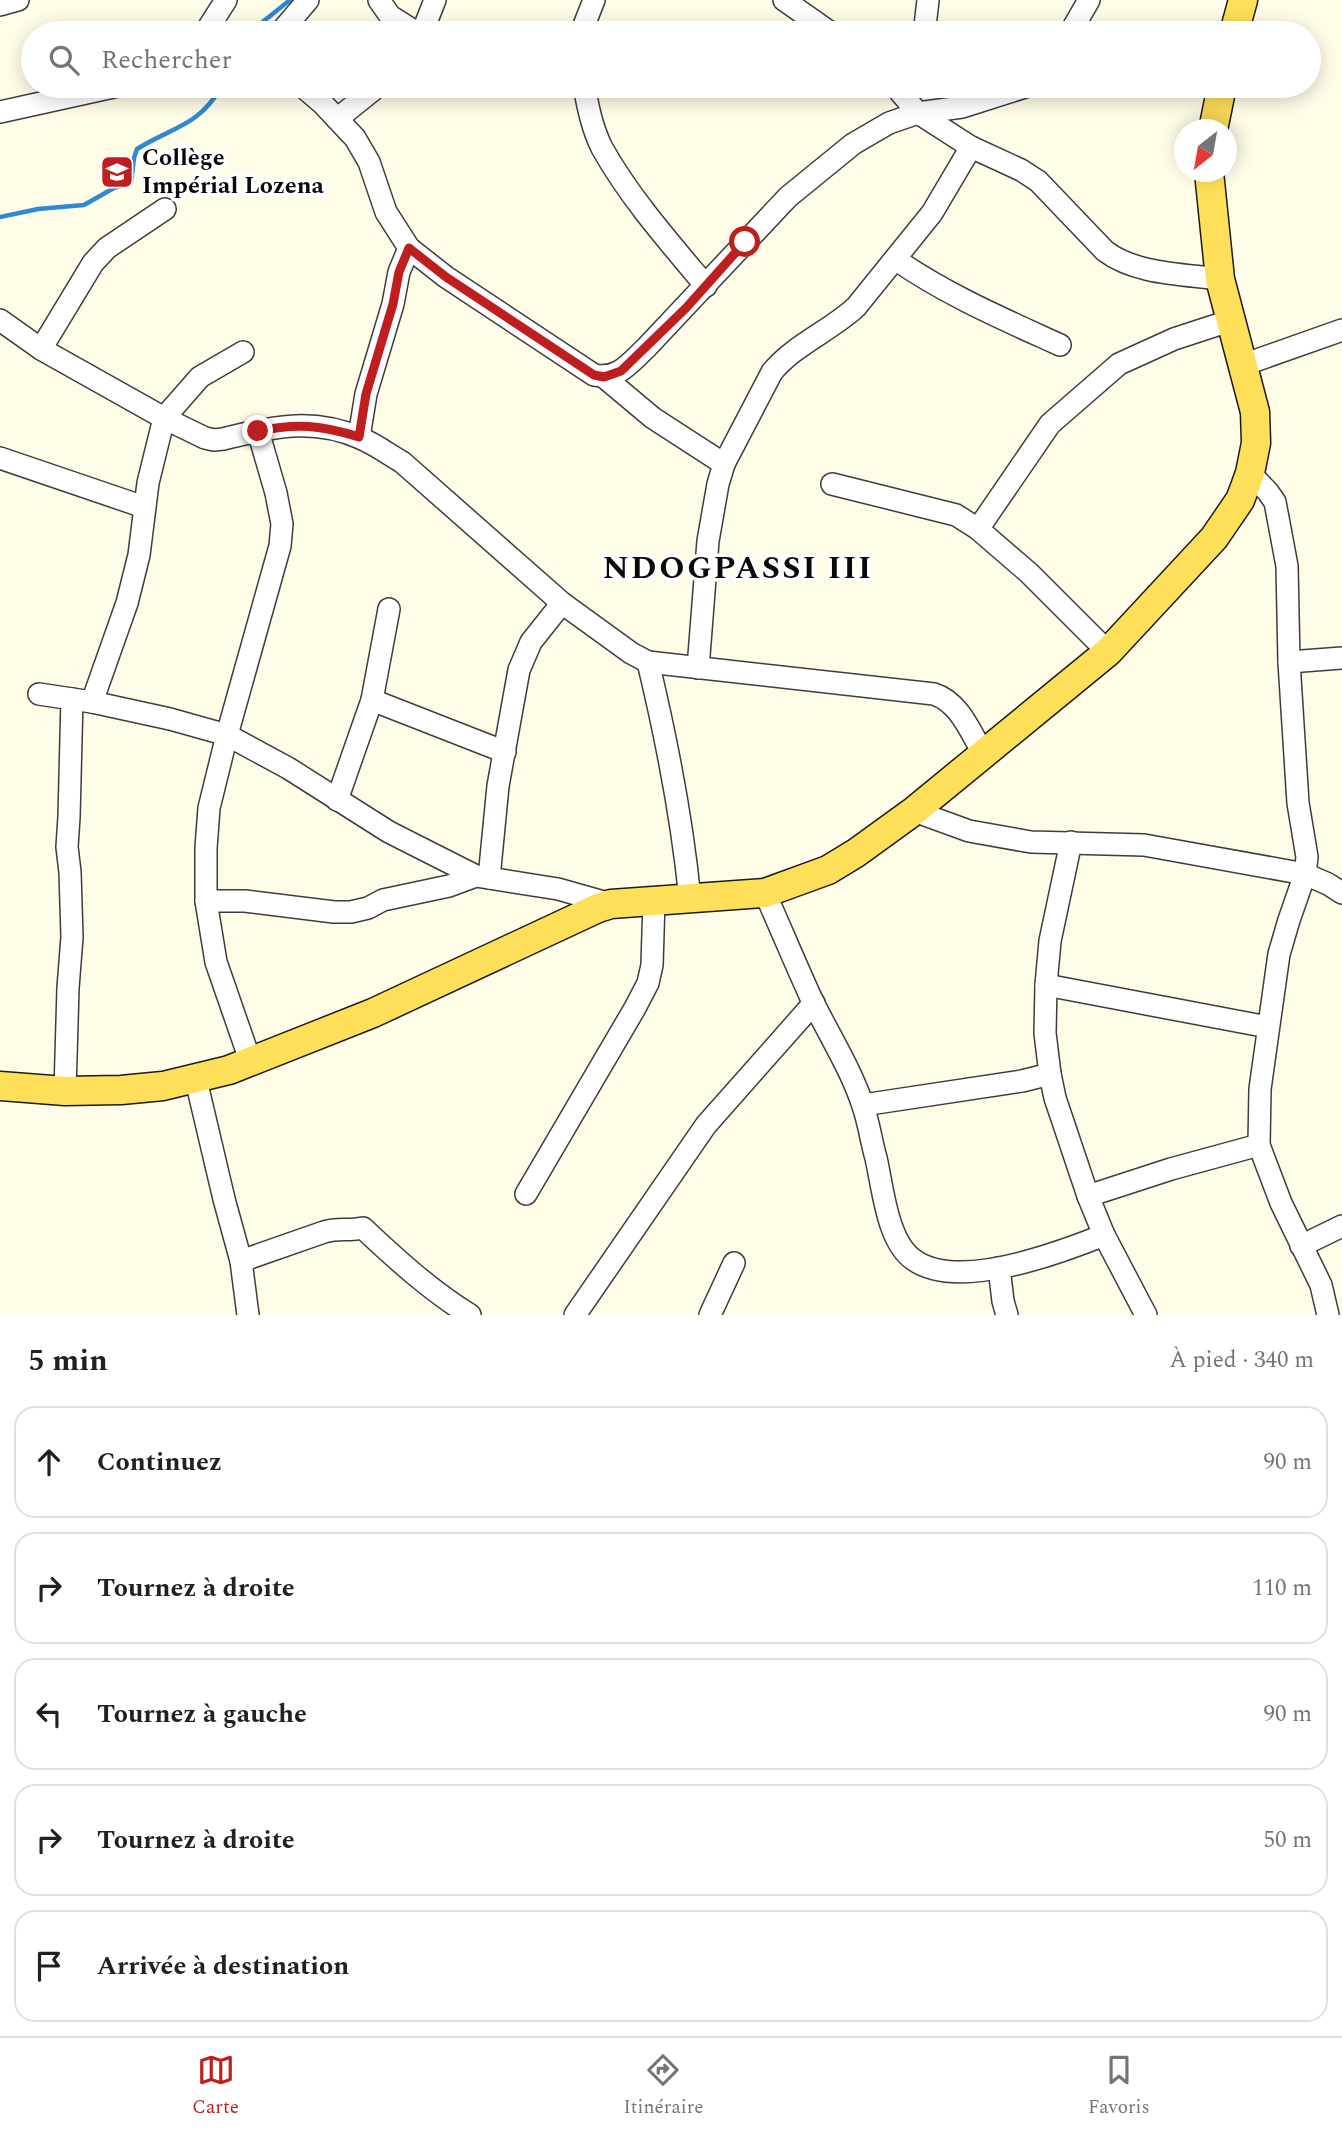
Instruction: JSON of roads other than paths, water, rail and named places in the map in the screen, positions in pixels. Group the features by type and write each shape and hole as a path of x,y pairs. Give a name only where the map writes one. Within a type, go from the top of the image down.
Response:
{"main road":[{"path":"1237,21 1243,0"},
{"path":"1215,119 1220,98"},
{"path":"0,1086 65,1091 121,1090 195,1080 251,1063 373,1013 586,912 611,904 765,893 828,870 914,811 1108,652 1214,538 1240,500 1250,473 1255,443 1255,412 1220,279 1210,182"}],"street":[{"path":"0,5 18,0"},
{"path":"213,21 226,0"},
{"path":"290,21 308,0"},
{"path":"379,0 390,16 399,21"},
{"path":"425,21 435,0"},
{"path":"586,21 594,0"},
{"path":"784,0 814,21"},
{"path":"926,21 928,0"},
{"path":"1077,21 1089,0"},
{"path":"0,112 64,98"},
{"path":"315,98 355,138 369,162 386,212 409,248 446,277 594,375 604,377 653,418 724,464"},
{"path":"337,118 363,98"},
{"path":"586,98 590,117 602,146 645,213 706,286"},
{"path":"905,98 918,113 971,147 1021,170 1038,181 1105,251 1117,260 1131,266 1220,279"},
{"path":"604,377 621,371 646,348 788,197 853,144 889,123 918,113 962,107 990,98"},
{"path":"698,668 708,541 718,484 724,464 772,372 782,360 849,314 932,213 971,147"},
{"path":"41,349 93,263 107,248 165,209"},
{"path":"359,437 366,394 393,304 399,272 409,248"},
{"path":"895,259 952,295 1060,345"},
{"path":"0,320 41,349 205,438 214,440 281,426 305,425 329,428 359,437 402,462 562,603 631,653 649,662 934,694 944,697 954,705 983,753"},
{"path":"978,529 1050,424 1119,365 1174,339 1229,321"},
{"path":"1243,365 1342,330"},
{"path":"65,1091 72,937 67,847 82,701 127,603 139,555 144,507 164,418 200,377 243,352"},
{"path":"251,1063 216,962 206,901 206,848 209,808 280,546 282,524 258,431"},
{"path":"0,458 144,507"},
{"path":"1250,473 1275,502 1287,566 1289,662 1298,803 1307,857 1305,874 1279,954 1260,1089 1259,1145 1281,1203 1321,1285 1328,1315"},
{"path":"832,484 956,515 978,529 1029,573 1108,652"},
{"path":"482,877 519,670 531,642 562,603"},
{"path":"337,800 372,700 389,610"},
{"path":"1289,662 1342,658"},
{"path":"649,662 673,771 690,899"},
{"path":"39,694 170,719 227,735 288,768 389,832 482,877 558,889 611,904"},
{"path":"372,700 505,752"},
{"path":"914,811 969,831 1031,842 1144,845 1305,874 1342,893"},
{"path":"1071,842 1050,941 1046,985 1045,1033 1050,1074 1055,1098 1088,1196 1104,1235 1146,1315"},
{"path":"206,901 245,901 351,912 368,908 383,900 482,877"},
{"path":"765,893 863,1105 891,1223 900,1248 915,1262 937,1269 964,1272 999,1268 1053,1255 1104,1235"},
{"path":"526,1194 648,983 654,942 654,901"},
{"path":"1046,985 1268,1027"},
{"path":"575,1315 706,1125 814,1003"},
{"path":"863,1105 1023,1081 1050,1074"},
{"path":"195,1080 241,1261 248,1315"},
{"path":"1088,1196 1171,1169 1259,1145"},
{"path":"1301,1246 1342,1226"},
{"path":"241,1261 337,1228 351,1231 363,1228 407,1269 447,1301 470,1315"},
{"path":"710,1315 734,1263"},
{"path":"999,1268 1007,1315"}],"waterway":[{"path":"264,21 290,0"},
{"path":"0,217 38,209 84,205 114,188 131,183 137,149 194,118 214,98"}],"place":[{"name":"Collège Impérial Lozena","path":"117,172"}],"district":[{"name":"NDOGPASSI III","path":"738,568"}]}
